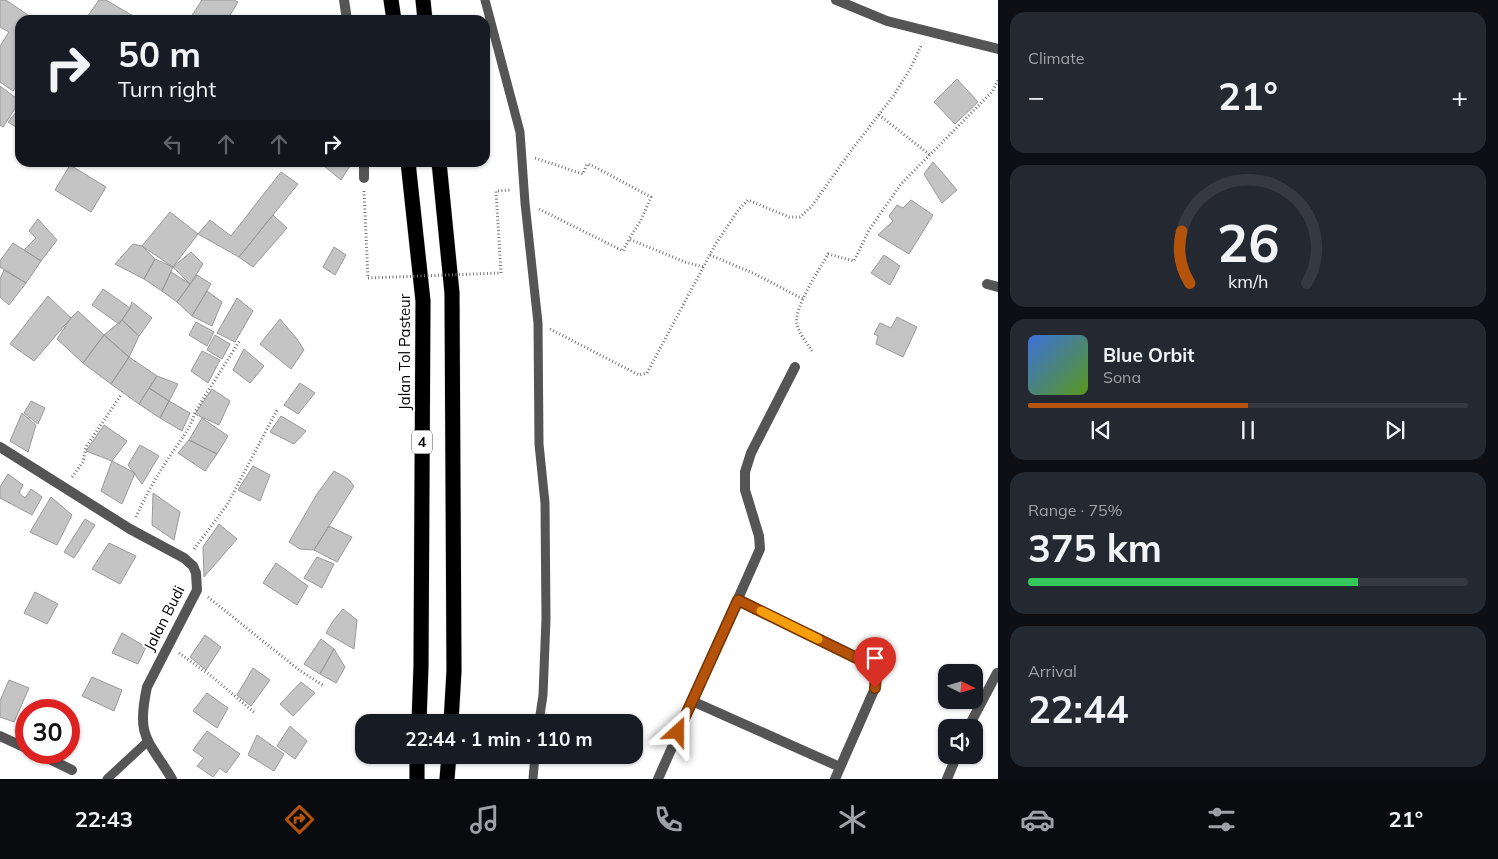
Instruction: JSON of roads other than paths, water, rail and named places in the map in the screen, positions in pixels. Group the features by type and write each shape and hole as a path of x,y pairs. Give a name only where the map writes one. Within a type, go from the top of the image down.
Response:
{"highway":[{"path":"391,0 393,15"},
{"path":"423,0 424,15"},
{"name":"Jalan Tol Pasteur","path":"409,167 422,300 419,714"},
{"name":"4","path":"440,167 452,292 454,672 451,714"},
{"path":"416,779 417,764"},
{"path":"447,779 448,764"}],"street":[{"path":"344,0 346,15"},
{"path":"836,0 887,21 998,48"},
{"path":"364,167 364,178"},
{"path":"987,284 998,287"},
{"path":"658,779 760,549 759,536 746,490 745,472 752,453 795,367"},
{"name":"Jalan Budi","path":"0,447 130,529 184,558 193,566 196,573 197,590 147,687 143,704 142,721 147,742 172,779"},
{"path":"738,600 871,665 876,676 875,688 835,779"},
{"path":"973,719 997,673"},
{"path":"692,700 840,767"},
{"path":"0,736 15,743"},
{"path":"60,764 72,770"},
{"path":"947,779 953,764"}],"lane":[{"path":"485,0 489,15"},
{"path":"490,19 520,132 525,203 538,323 539,444 545,503 546,609 541,714"},
{"path":"107,779 147,742"},
{"path":"532,779 534,764"}]}
